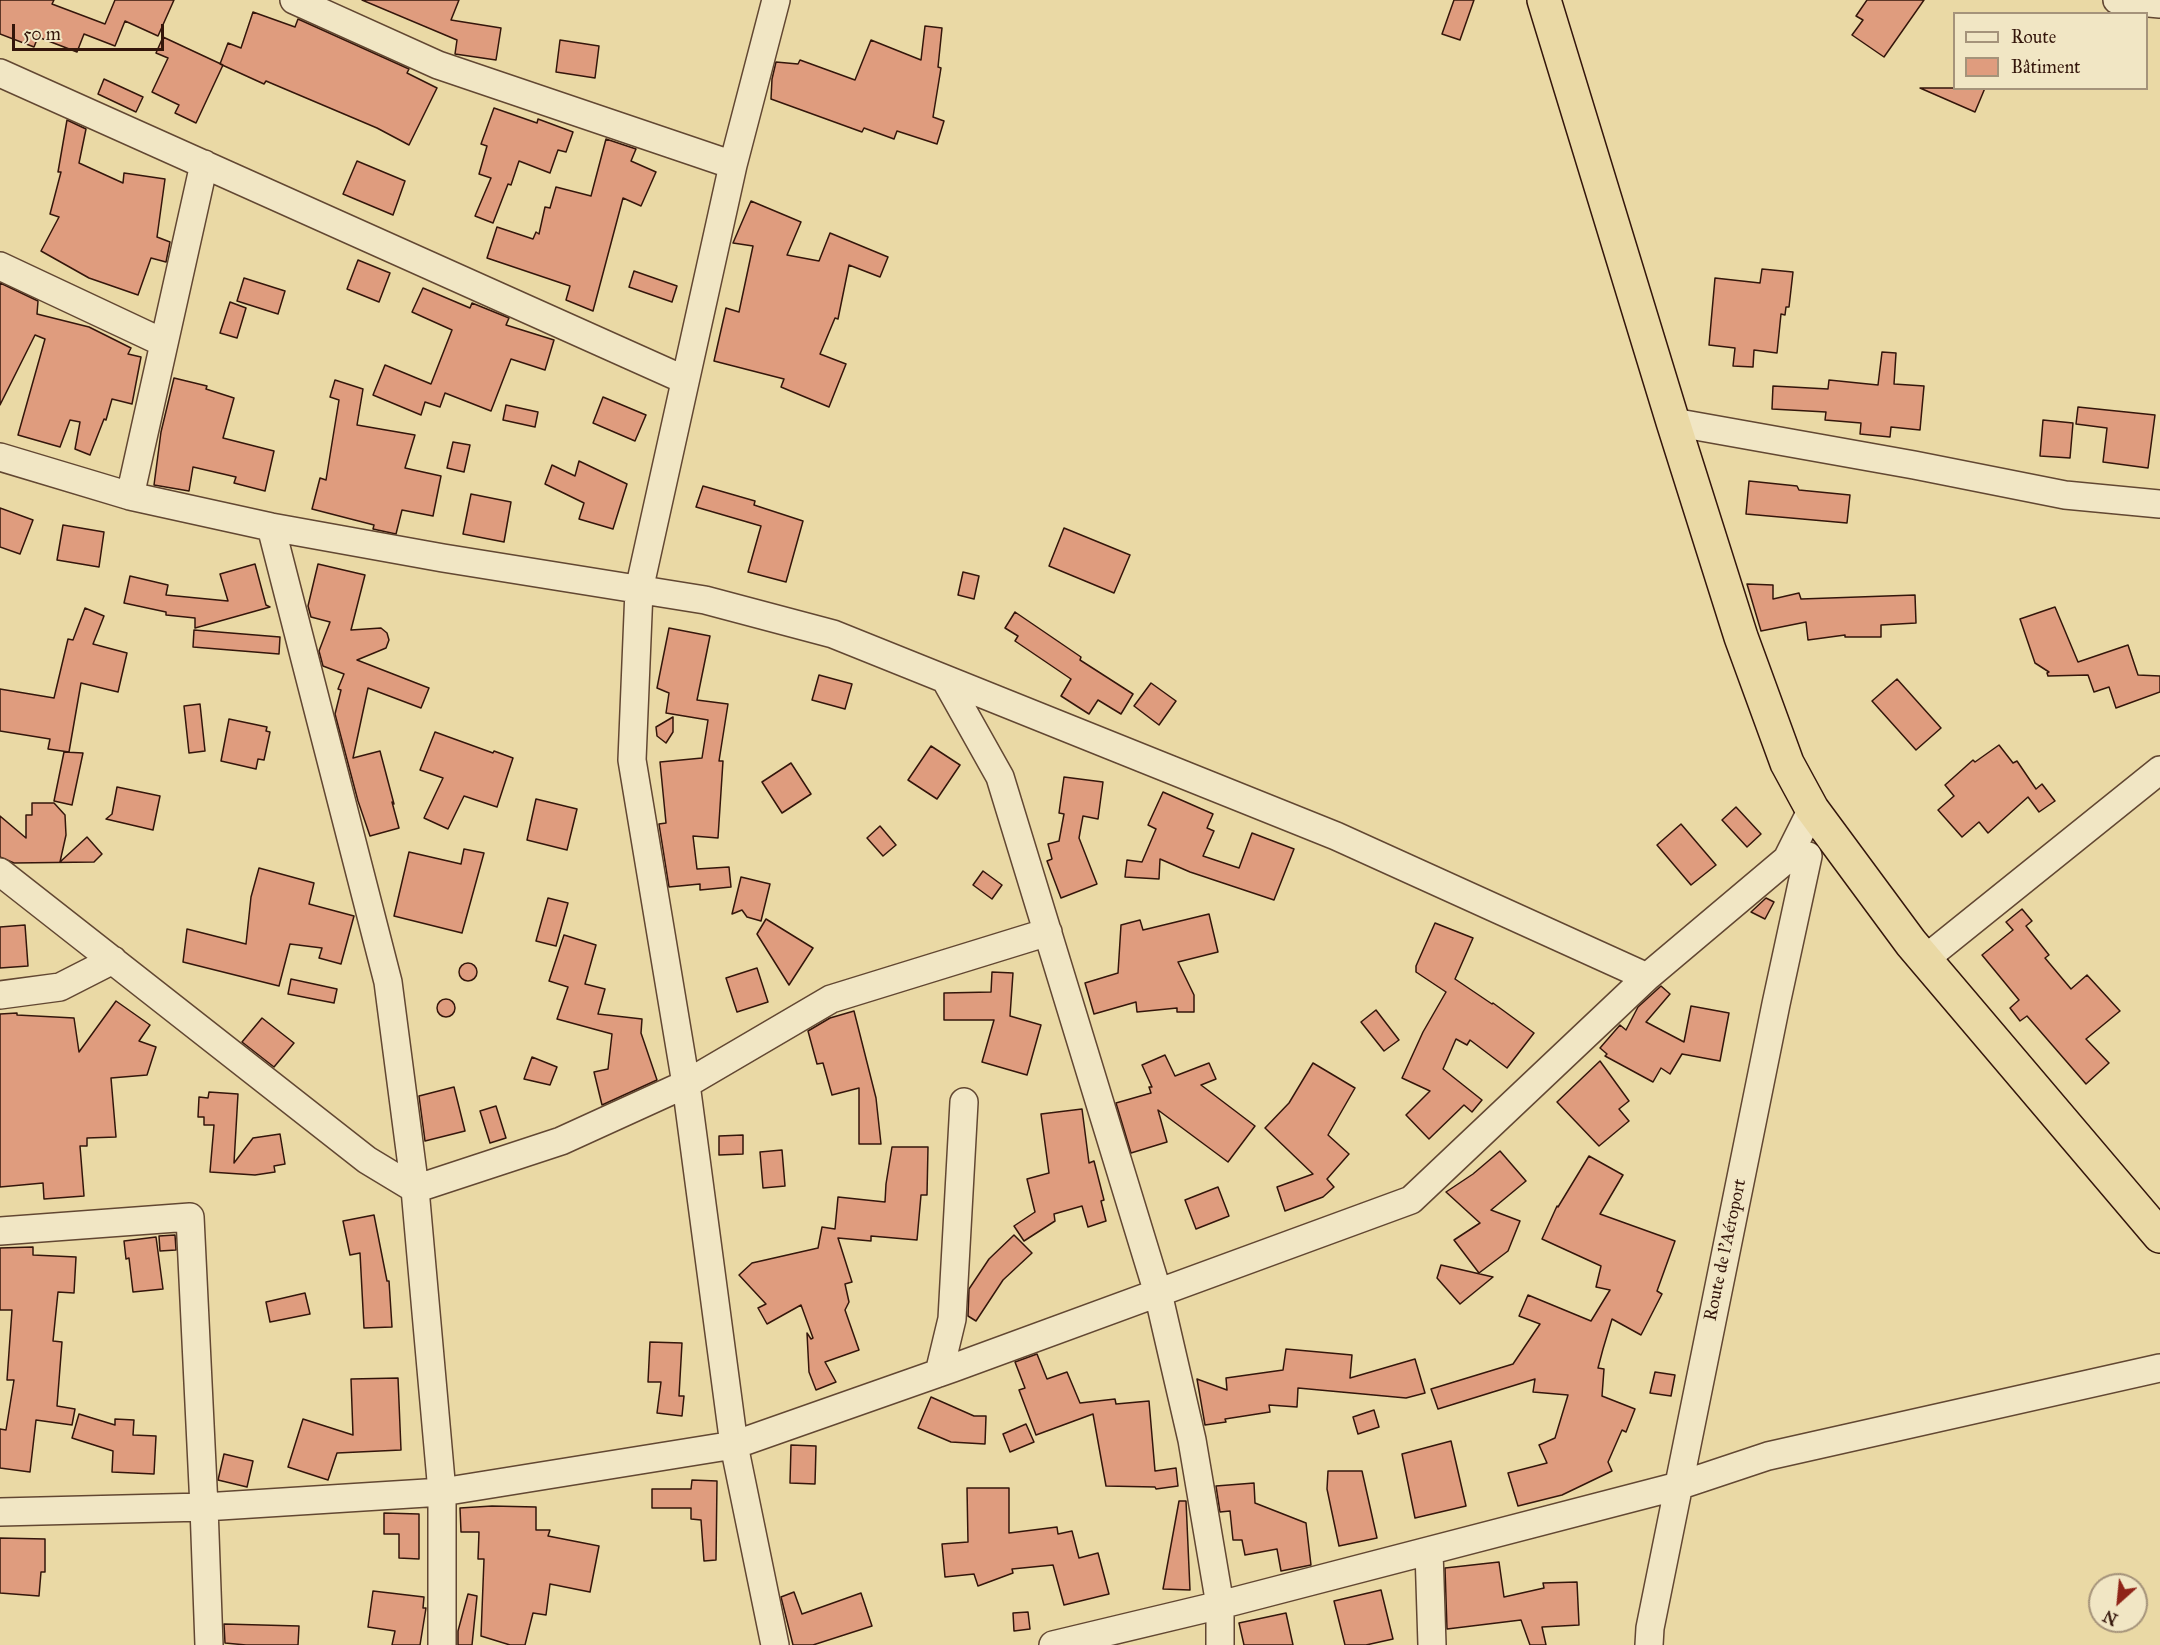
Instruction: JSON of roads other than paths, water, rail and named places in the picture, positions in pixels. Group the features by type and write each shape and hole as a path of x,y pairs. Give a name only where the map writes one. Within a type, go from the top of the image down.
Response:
{"highway":[{"path":"1544,0 1741,637 1788,763 1812,809 1925,959 2160,1236"}],"street":[{"path":"294,0 438,65 733,165"},
{"path":"775,1645 734,1445 686,1083 632,759 639,590 733,165 776,0"},
{"path":"2118,0 2160,4"},
{"path":"0,73 685,380"},
{"path":"130,496 204,164"},
{"path":"0,266 164,343"},
{"path":"1673,423 1914,465 2065,495 2160,504"},
{"path":"0,457 130,496 271,527 443,558 705,600 833,634 1336,836 1647,977"},
{"path":"271,527 388,982 415,1189 442,1492 442,1645"},
{"path":"945,679 1000,777 1158,1293 1192,1440 1220,1605 1220,1645"},
{"path":"1925,959 2160,770"},
{"path":"1798,857 1812,809"},
{"path":"0,1512 204,1507 442,1492 734,1445 939,1373 1411,1200 1647,977 1798,857 1842,851"},
{"name":"Route de l'Aéroport","path":"1649,1645 1650,1628 1798,857"},
{"path":"0,872 367,1160 415,1189 561,1141 686,1083 831,999 1048,932"},
{"path":"0,995 60,987 113,960"},
{"path":"939,1373 952,1319 964,1102"},
{"path":"0,1231 190,1217 204,1507 208,1645"},
{"path":"1053,1645 1220,1605 1678,1486 1768,1456 2160,1368"},
{"path":"1429,1551 1432,1645"}]}
